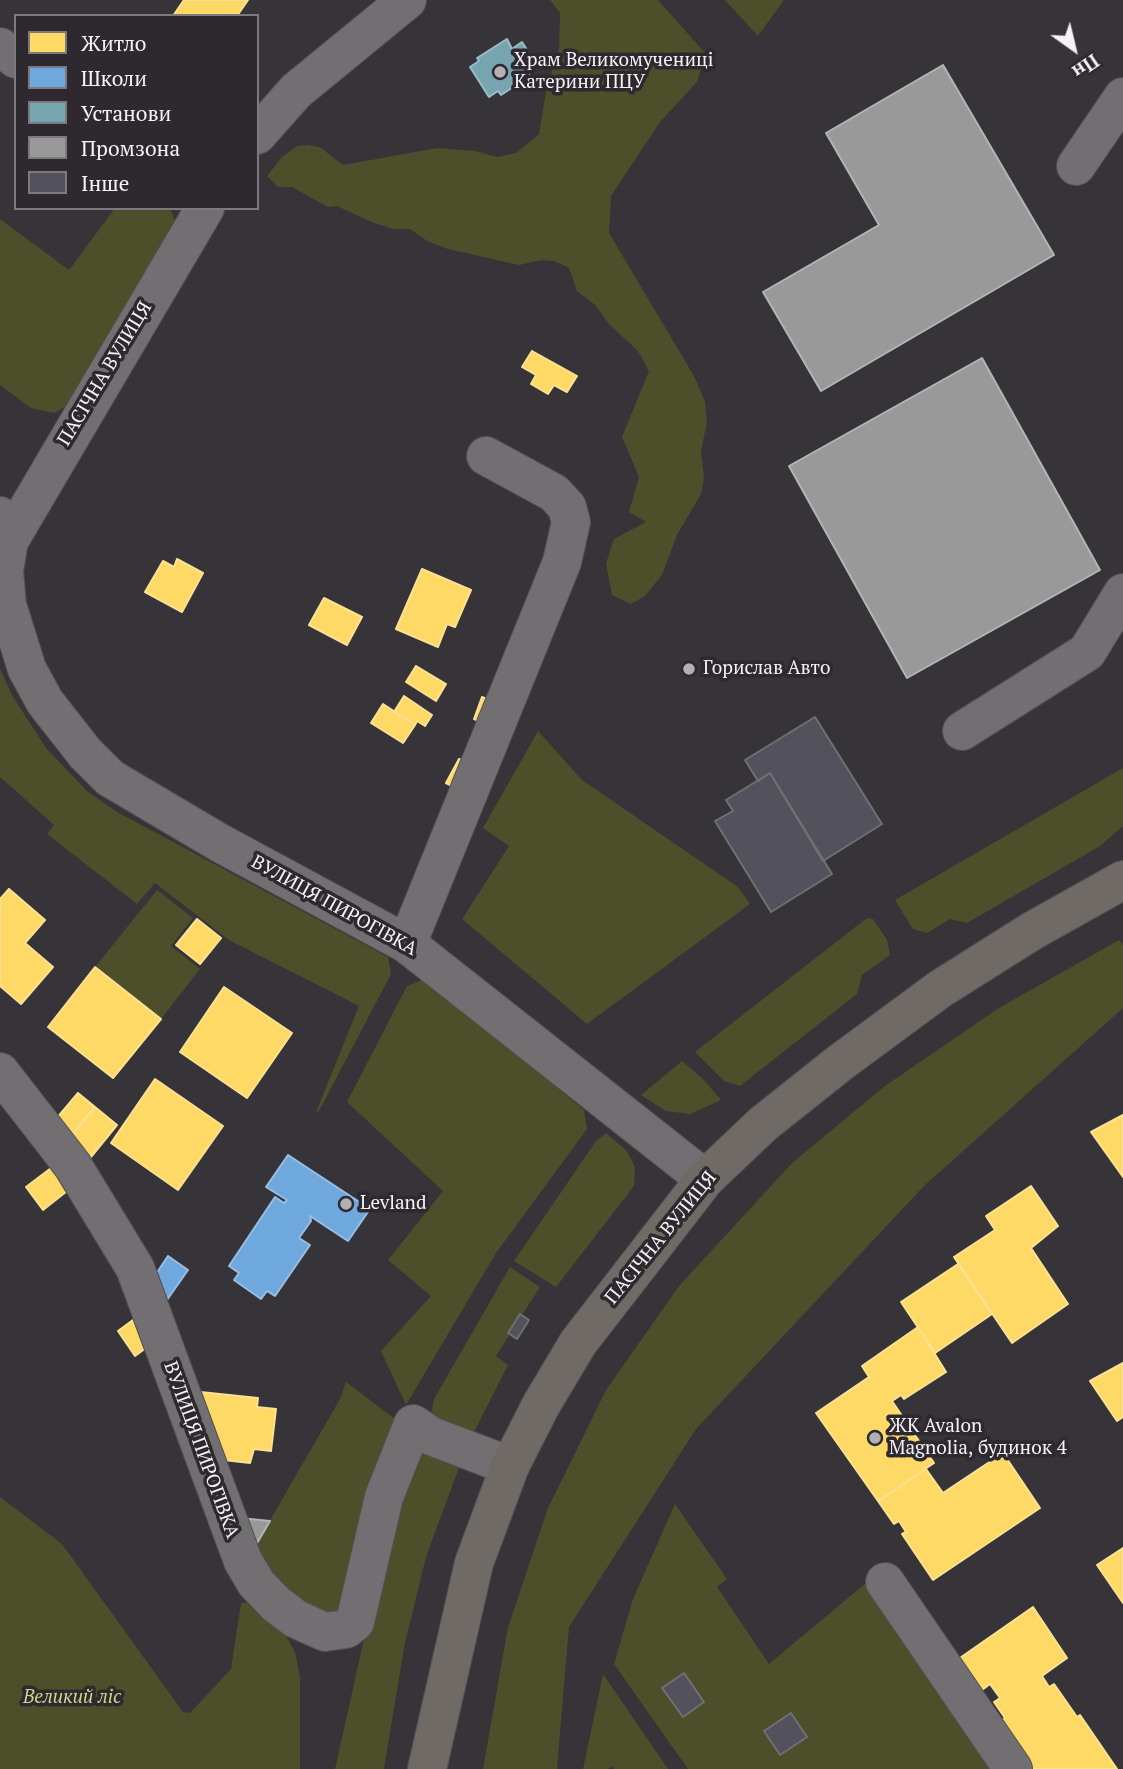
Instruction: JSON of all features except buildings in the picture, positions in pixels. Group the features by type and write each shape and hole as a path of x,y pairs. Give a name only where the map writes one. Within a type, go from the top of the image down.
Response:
{"main road":[{"name":"ПАСІЧНА ВУЛИЦЯ","path":"427,1769 474,1563 510,1466 578,1343 705,1179 763,1124 940,989 1032,931 1123,880"}],"street":[{"path":"351,44 383,0"},
{"path":"259,133 296,91 407,0"},
{"path":"1076,166 1123,97"},
{"name":"ПАСІЧНА ВУЛИЦЯ","path":"4,528 204,210"},
{"path":"407,944 562,562 571,522 567,507 554,494 486,456"},
{"name":"ВУЛИЦЯ ПИРОГІВКА","path":"4,528 4,606 16,642 45,702 85,753 110,778 220,843 407,944 705,1179"},
{"path":"962,731 1087,652 1123,593"},
{"name":"ВУЛИЦЯ ПИРОГІВКА","path":"0,1072 73,1166 135,1268 243,1561 256,1583 276,1604 316,1630 334,1632 355,1622 384,1497 413,1424 431,1436 510,1466"},
{"path":"885,1582 1013,1769"}],"green space":[{"path":"550,0 658,0 706,54 697,82 660,122 611,196 609,233 694,376 705,402 707,422 701,451 704,478 701,494 677,535 662,575 645,596 631,604 612,595 606,563 614,539 646,522 629,512 639,477 622,437 649,371 638,351 609,324 595,305 577,291 569,268 554,261 542,260 519,265 448,249 427,241 410,229 393,229 374,223 337,206 328,207 292,187 278,187 267,176 282,157 297,146 320,147 343,165 437,148 475,151 497,157 516,153 539,134 546,91 559,48 560,13"},
{"path":"725,0 784,0 758,36"},
{"path":"114,210 171,210 177,226 68,405 54,413 31,408 0,385 0,219 69,270"},
{"path":"0,669 12,695 46,748 87,791 117,812 388,957 391,974 319,1111 316,1112 359,1006 229,940 155,883 137,904 47,834 54,825 0,777"},
{"path":"538,731 582,780 738,887 750,904 587,1024 462,919 509,846 483,828"},
{"path":"1123,768 1123,826 1100,846 967,923 950,919 927,933 913,929 895,900"},
{"path":"157,890 193,918 171,946 200,969 161,1019 95,967"},
{"path":"867,918 873,919 887,940 890,955 862,975 857,994 740,1086 724,1081 695,1052"},
{"path":"1119,940 1123,945 1123,1008 924,1186 696,1429 569,1627 557,1769 483,1769 508,1627 548,1508 606,1390 679,1286 793,1162 885,1086 999,1008"},
{"path":"425,979 584,1110 587,1129 496,1253 406,1405 381,1351 431,1296 388,1260 443,1191 347,1102 407,986"},
{"path":"682,1061 703,1079 721,1100 690,1114 666,1111 641,1095"},
{"path":"606,1133 627,1151 635,1167 634,1186 556,1287 514,1261 596,1141"},
{"path":"510,1267 540,1287 496,1356 508,1365 469,1442 431,1414 434,1399"},
{"path":"346,1382 407,1428 350,1611 333,1622 246,1562 340,1399"},
{"path":"419,1451 461,1462 426,1557 405,1643 384,1769 335,1769 384,1549"},
{"name":"Великий ліс","path":"0,1497 62,1544 183,1712 190,1713 231,1669 241,1603 256,1602 278,1622 295,1652 300,1677 300,1769 0,1769"},
{"path":"675,1504 727,1579 717,1587 769,1664 872,1578 1004,1769 688,1769 614,1664 633,1599"},
{"path":"603,1674 668,1769 614,1769 612,1766 608,1769 583,1769"}],"place":[{"name":"Храм Великомучениці Катерини ПЦУ","path":"500,72"},
{"name":"Горислав Авто","path":"689,669"},
{"name":"Levland","path":"346,1204"},
{"name":"ЖК Avalon Magnolia, будинок 4","path":"875,1438"}]}
